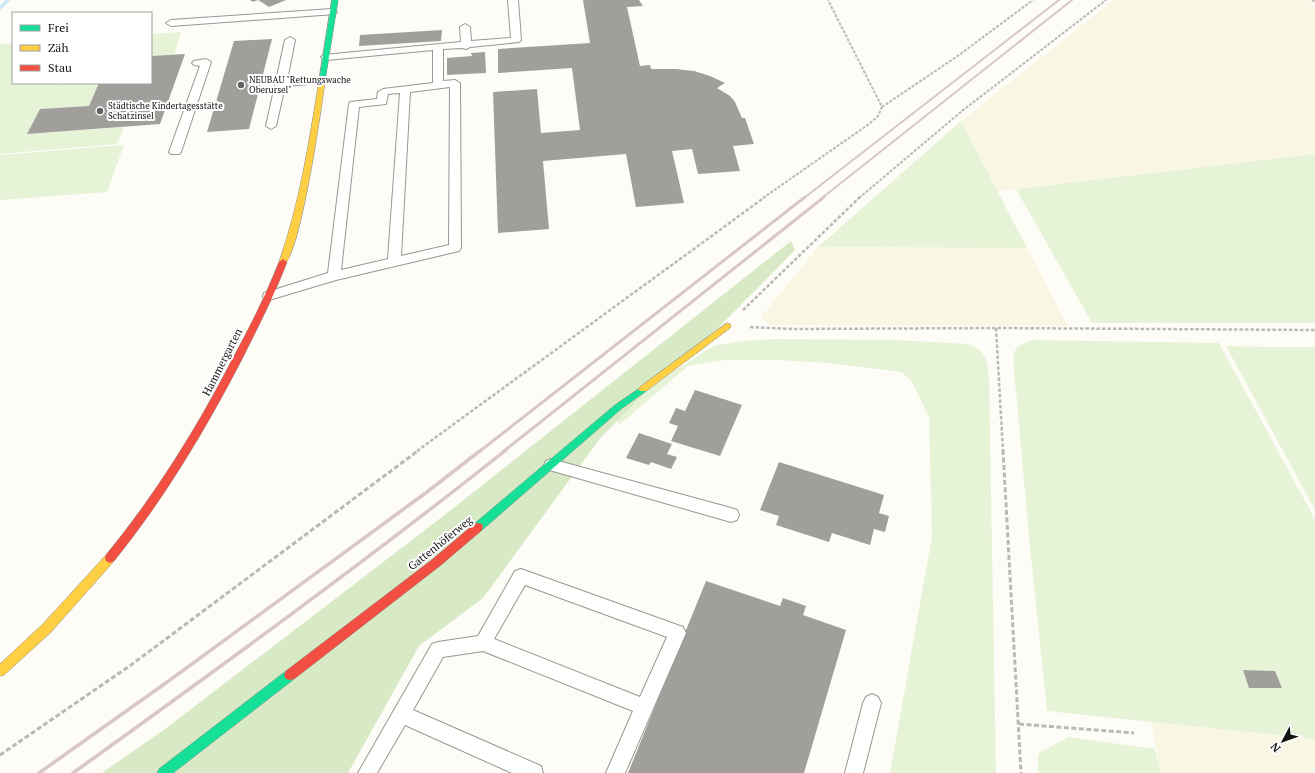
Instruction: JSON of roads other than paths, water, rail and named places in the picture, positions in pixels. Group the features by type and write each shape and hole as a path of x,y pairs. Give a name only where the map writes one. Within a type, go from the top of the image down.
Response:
{"street":[{"name":"Hammergarten","path":"0,670 22,652 75,598 129,533 171,477 222,391 269,296 291,240 306,178 335,0"},
{"name":"Gattenhöferweg","path":"163,773 437,562 618,407 727,326"}],"lane":[{"path":"326,57 466,46 516,40 513,0"},
{"path":"171,23 332,12"},
{"path":"465,27 466,46"},
{"path":"271,126 290,40"},
{"path":"438,48 438,85"},
{"path":"175,152 206,62 197,63"},
{"path":"281,83 322,80"},
{"path":"269,296 334,276 455,248 455,83 383,92 382,102 354,104 334,276"},
{"path":"394,262 405,90"},
{"path":"552,465 731,515"},
{"path":"483,643 521,576 677,633 616,773"},
{"path":"367,773 438,650 483,643 644,707"},
{"path":"854,773 872,702"},
{"path":"401,714 534,773"}],"waterway":[{"path":"0,8 8,0"}],"railway":[{"path":"804,198 1059,0"},
{"path":"822,198 1072,0"},
{"path":"480,451 805,197"},
{"path":"504,451 824,197"},
{"path":"39,773 170,680 427,492 481,450"},
{"path":"73,773 346,574 506,450"}],"place":[{"name":"NEUBAU \"Rettungswache Oberursel\"","path":"241,85"},
{"name":"Städtische Kindertagesstätte Schatzinsel","path":"100,111"}]}
